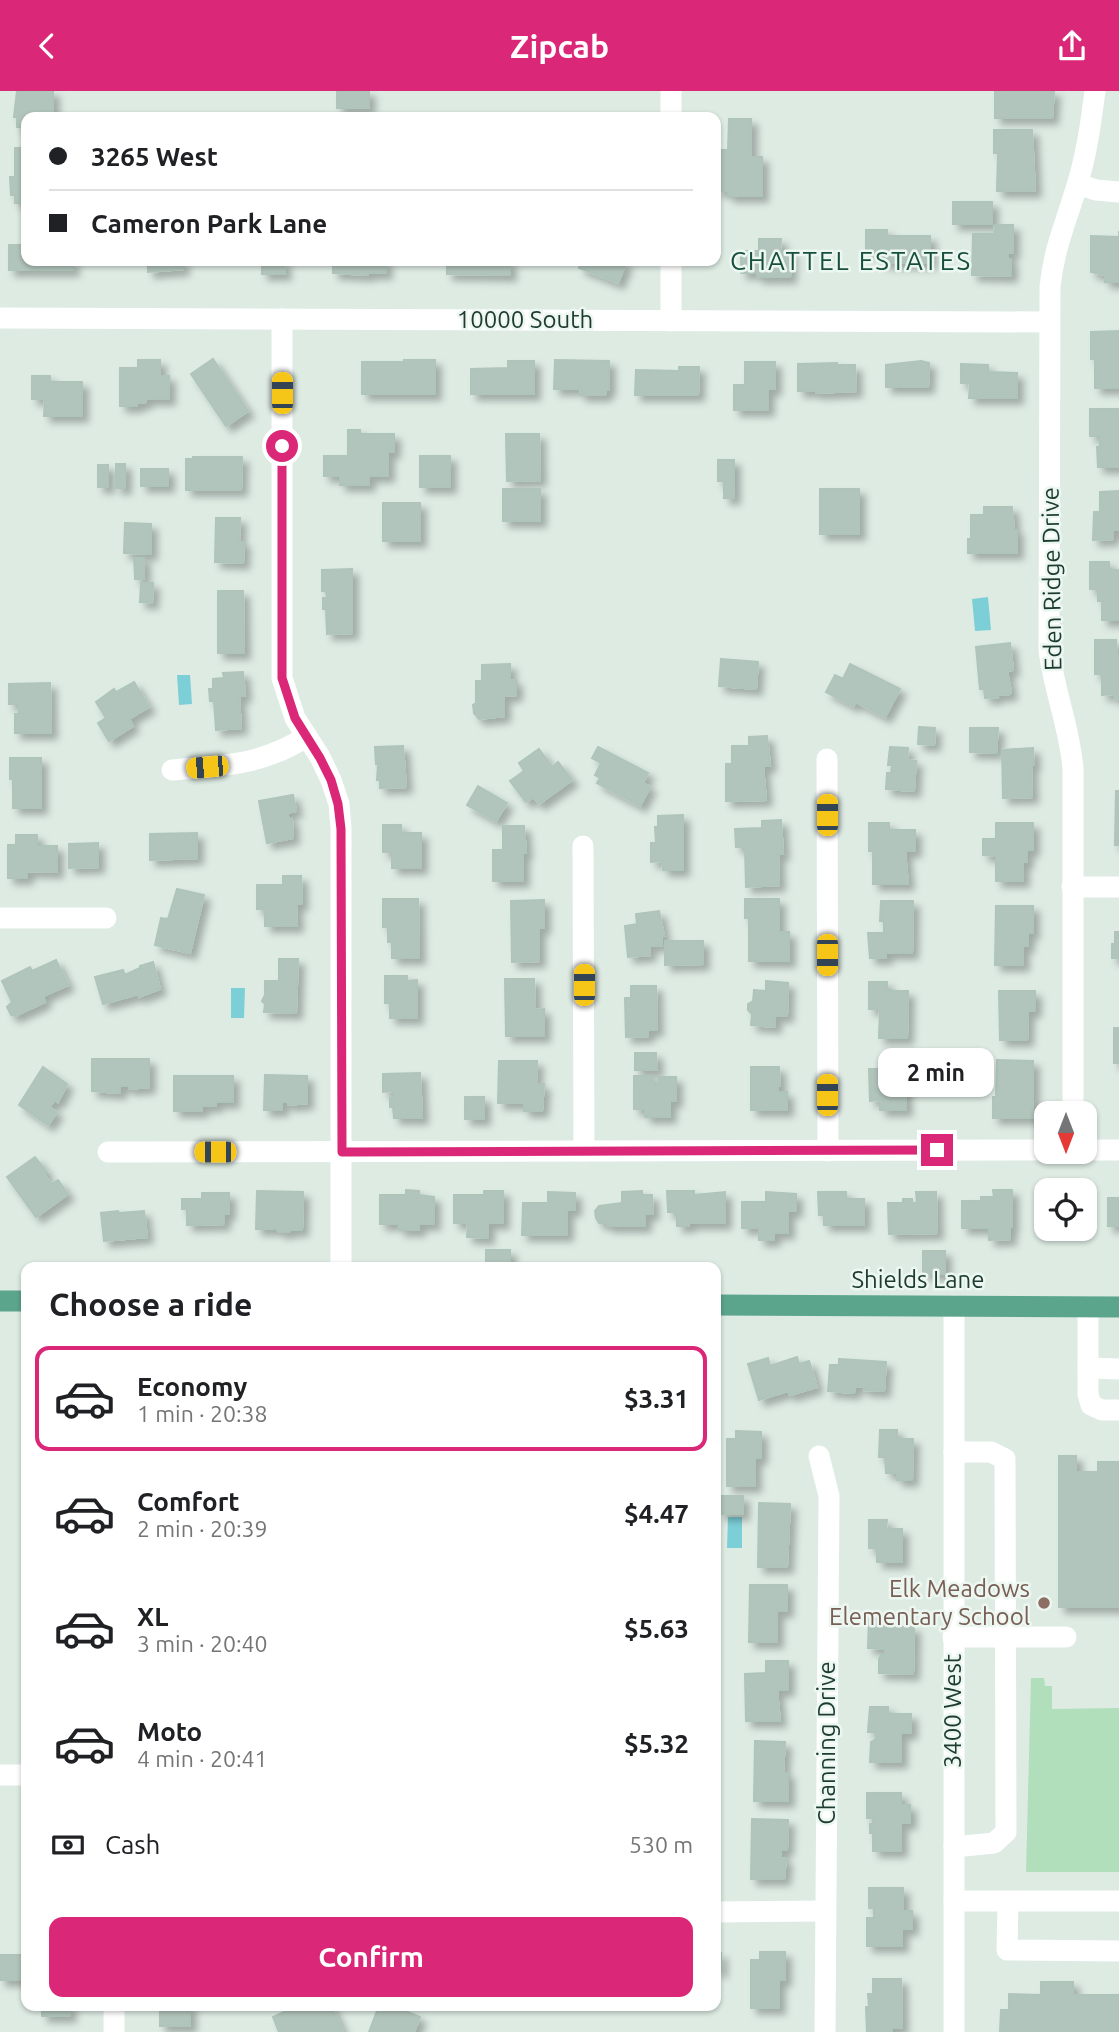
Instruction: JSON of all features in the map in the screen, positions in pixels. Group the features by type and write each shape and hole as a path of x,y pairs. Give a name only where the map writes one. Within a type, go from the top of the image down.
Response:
{"main road":[{"path":"0,1301 21,1301"},
{"name":"Shields Lane","path":"721,1305 1119,1307"}],"street":[{"path":"671,91 671,112"},
{"name":"Eden Ridge Drive","path":"1073,1101 1071,748 1049,650 1049,323 1052,261 1078,184 1095,91"},
{"path":"1078,184 1096,190 1119,192"},
{"path":"671,266 671,321"},
{"name":"10000 South","path":"0,318 1049,323"},
{"path":"282,319 282,678 287,699 331,780 341,829 341,1262"},
{"path":"172,770 259,760 306,737"},
{"path":"827,759 828,1151"},
{"path":"583,846 584,1151"},
{"path":"1072,887 1119,887"},
{"path":"0,918 106,918"},
{"path":"108,1152 1034,1150"},
{"path":"1097,1150 1119,1150"},
{"name":"3400 West","path":"954,1306 954,2032"},
{"path":"1088,1307 1088,1394 1091,1405 1102,1410 1119,1410"},
{"path":"1088,1369 1119,1369"},
{"path":"954,1452 991,1452 1005,1459 1006,1832 994,1843 954,1847"},
{"name":"Channing Drive","path":"819,1456 829,1496 825,2032"},
{"path":"953,1637 1066,1637"},
{"path":"0,1775 21,1775"},
{"path":"954,1901 1119,1902"},
{"path":"1008,1901 1007,1950 1119,1951"},
{"path":"721,1912 825,1911"},
{"path":"114,2011 114,2032"}],"green space":[{"path":"1031,1678 1044,1678 1045,1686 1052,1686 1052,1709 1119,1708 1119,1872 1026,1872"}],"water":[{"path":"988,597 991,630 975,631 972,599"},
{"path":"177,675 190,675 192,704 179,705"},
{"path":"231,988 245,988 244,1018 231,1018"},
{"path":"728,1517 742,1517 742,1548 727,1548"}],"building":[{"path":"17,91 53,91 53,112 21,112 21,127 17,127 17,117 14,117"},
{"path":"337,91 369,91 369,108 337,108"},
{"path":"995,91 1054,91 1052,118 995,118"},
{"path":"729,119 751,119 751,157 762,157 762,196 728,196 728,191 721,191 721,150 728,150"},
{"path":"994,130 1032,130 1035,191 997,191 998,153 994,153"},
{"path":"15,148 21,148 21,203 15,203 15,195 11,195 10,177 15,177"},
{"path":"953,202 992,202 992,224 953,224"},
{"path":"995,225 1013,225 1013,253 1008,253 1008,259 1011,259 1011,276 972,275 973,234 994,234"},
{"path":"866,230 887,230 887,236 930,236 930,263 883,263 883,251 866,251"},
{"path":"1091,236 1119,237 1119,282 1105,282 1105,275 1091,272"},
{"path":"759,239 781,239 780,251 791,251 790,277 757,277 757,273 741,273 741,251 759,251"},
{"path":"9,245 21,245 21,266 73,266 73,270 9,270"},
{"path":"148,266 183,266 183,269 148,272"},
{"path":"262,266 284,266 285,274 262,274"},
{"path":"333,266 386,266 386,273 333,273"},
{"path":"447,266 510,266 510,275 447,274"},
{"path":"580,266 625,266 618,283"},
{"path":"1119,331 1119,388 1095,388 1091,332"},
{"path":"213,359 248,411 226,426 191,374"},
{"path":"138,360 160,360 160,376 169,376 169,399 146,399 145,403 137,403 137,406 120,406 120,368 138,368"},
{"path":"435,360 435,394 362,394 362,362"},
{"path":"555,360 609,361 609,390 606,390 605,395 580,395 581,389 554,389"},
{"path":"508,361 534,361 534,394 471,394 471,369 508,368"},
{"path":"921,361 929,363 928,387 886,387 886,365"},
{"path":"745,362 775,362 775,389 768,389 768,410 734,410 734,385 745,385"},
{"path":"798,364 855,365 856,391 798,391"},
{"path":"961,364 988,365 988,372 1017,373 1017,398 969,398 970,383 961,383"},
{"path":"679,367 699,367 698,395 635,395 636,370 679,371"},
{"path":"32,376 50,376 50,382 82,382 82,416 44,416 45,399 32,399"},
{"path":"1090,409 1119,409 1119,467 1098,467 1097,447 1100,447 1100,436 1090,436"},
{"path":"348,430 360,430 360,434 394,434 394,452 388,452 388,476 369,476 369,485 340,485 340,476 324,476 324,456 348,456"},
{"path":"506,434 539,434 540,480 507,481"},
{"path":"420,456 450,456 450,487 420,487"},
{"path":"242,457 241,490 186,490 186,459"},
{"path":"718,460 734,460 734,498 724,498 724,481 718,481"},
{"path":"116,464 125,464 125,488 116,488"},
{"path":"98,465 108,465 108,487 98,487"},
{"path":"141,469 168,469 168,486 141,486"},
{"path":"503,489 540,489 540,521 503,521"},
{"path":"820,489 859,489 859,534 820,534"},
{"path":"1119,491 1119,530 1113,530 1113,539 1093,540 1094,512 1100,512 1100,492"},
{"path":"383,503 420,503 420,541 383,541"},
{"path":"984,507 1012,507 1014,530 1017,530 1017,553 968,553 971,515 984,515"},
{"path":"216,518 240,518 239,542 244,542 243,563 215,562"},
{"path":"125,523 151,524 151,554 124,553"},
{"path":"134,558 144,558 144,579 135,579"},
{"path":"1090,562 1109,562 1109,570 1119,570 1119,620 1102,620 1102,601 1098,601 1098,589 1090,589"},
{"path":"352,569 352,633 327,634 323,598 327,598 326,591 322,591 322,570"},
{"path":"141,583 153,583 152,603 140,602"},
{"path":"218,591 243,591 244,653 218,653"},
{"path":"1095,640 1116,640 1119,655 1119,698 1114,699 1114,694 1102,695 1102,674 1095,674"},
{"path":"1010,643 1013,670 1007,671 1011,692 1009,695 997,694 998,697 985,698 984,689 980,689 976,647"},
{"path":"721,659 758,662 756,689 719,686"},
{"path":"510,664 510,681 516,680 516,695 504,696 504,716 479,719 474,713 473,705 476,703 476,681 482,681 482,665"},
{"path":"850,664 900,689 885,717 856,702 853,706 826,692 835,675 843,679"},
{"path":"243,672 245,696 239,696 241,728 216,730 214,701 210,701 209,689 213,689 213,679 224,678 223,673"},
{"path":"134,682 149,707 129,719 133,726 109,741 98,723 106,718 96,702 114,689 116,692"},
{"path":"50,683 51,733 15,733 15,714 19,714 19,704 9,704 9,684"},
{"path":"919,727 935,728 934,745 918,744"},
{"path":"970,728 998,728 996,753 970,752"},
{"path":"767,736 770,766 763,766 766,800 726,801 726,764 732,764 732,746 749,746 749,737"},
{"path":"403,746 406,787 380,788 375,747"},
{"path":"598,747 648,773 643,783 650,787 640,806 597,783 600,778 595,775 601,763 592,758"},
{"path":"890,747 908,748 907,760 916,761 914,791 886,789 887,773 891,773 892,765 888,765"},
{"path":"1033,748 1032,797 1003,798 1002,750"},
{"path":"539,749 552,767 558,762 572,780 539,804 533,797 526,802 510,781 524,771 519,763"},
{"path":"10,758 41,758 41,808 13,808"},
{"path":"478,786 507,803 496,821 467,805"},
{"path":"1116,791 1119,791 1119,845 1115,845"},
{"path":"293,795 296,811 287,813 289,820 292,819 293,838 267,843 259,801"},
{"path":"683,815 683,870 663,870 662,861 651,862 651,843 656,843 655,827 658,827 658,816"},
{"path":"781,820 783,854 778,854 779,885 746,887 745,847 736,847 735,829 762,828 762,821"},
{"path":"869,823 889,823 889,830 915,830 915,851 905,851 908,884 873,884 873,851 869,851"},
{"path":"996,823 1033,823 1033,850 1027,850 1027,862 1023,862 1023,881 996,881 996,856 983,855 983,839 996,839"},
{"path":"383,825 401,825 401,833 421,833 421,868 392,868 392,852 383,852"},
{"path":"503,826 524,826 526,853 523,853 523,881 493,881 493,850 503,850"},
{"path":"197,833 197,858 150,860 150,834"},
{"path":"16,835 37,835 37,846 57,846 57,872 27,871 27,878 8,878 8,845 16,845"},
{"path":"98,843 98,867 69,868 69,844"},
{"path":"283,876 301,876 302,904 296,904 297,926 265,926 265,909 257,909 257,885 283,885"},
{"path":"177,889 204,895 190,953 155,945 161,918 168,919"},
{"path":"383,899 418,899 419,958 392,958 388,927 383,927"},
{"path":"745,899 779,899 779,932 789,932 789,961 749,961 749,918 745,918"},
{"path":"544,900 544,928 539,928 539,961 512,962 511,901"},
{"path":"881,901 913,901 912,953 886,953 886,958 870,958 868,933 884,933 884,921 880,921"},
{"path":"996,906 1033,906 1033,933 1028,933 1028,946 1023,946 1023,965 995,965"},
{"path":"659,911 664,936 661,936 662,945 649,946 650,955 628,957 625,926 637,924 636,914"},
{"path":"1115,932 1119,932 1119,958 1112,958"},
{"path":"665,941 703,941 703,964 665,965"},
{"path":"279,959 298,959 296,1013 264,1012 265,1004 262,1001 265,981 279,981"},
{"path":"56,960 68,985 43,996 45,1002 15,1016 11,1015 7,1007 12,1002 2,981 30,967 32,971"},
{"path":"153,962 160,989 139,997 138,994 103,1004 95,977 123,970 125,975"},
{"path":"385,976 407,976 407,981 417,980 417,1018 390,1018 390,1003 385,1003"},
{"path":"505,979 534,979 535,1010 544,1009 544,1036 506,1036"},
{"path":"766,981 788,983 787,1016 775,1016 775,1027 751,1025 752,1014 748,1010 748,1004 753,1001 754,990 766,991"},
{"path":"869,982 887,982 887,991 908,991 907,1038 879,1038 880,1009 869,1009"},
{"path":"631,986 656,986 657,1030 648,1030 648,1036 626,1037 625,998 631,998"},
{"path":"999,991 1035,991 1035,1011 1028,1011 1027,1040 1000,1040"},
{"path":"1114,1028 1119,1028 1119,1063 1114,1063"},
{"path":"635,1053 656,1053 657,1070 635,1070"},
{"path":"92,1059 149,1059 149,1087 129,1089 129,1086 120,1086 120,1093 92,1091"},
{"path":"997,1060 1033,1061 1033,1118 993,1118"},
{"path":"499,1061 537,1061 536,1084 544,1084 542,1111 524,1111 524,1103 498,1103"},
{"path":"43,1067 67,1084 58,1102 55,1100 49,1107 57,1112 48,1125 19,1105"},
{"path":"751,1067 779,1067 778,1092 787,1092 787,1110 751,1110"},
{"path":"869,1069 890,1069 890,1078 905,1077 906,1110 880,1110 880,1100 870,1101"},
{"path":"420,1073 422,1118 394,1118 390,1098 394,1098 394,1091 383,1092 383,1074"},
{"path":"265,1075 307,1076 307,1103 288,1105 288,1102 282,1102 282,1110 264,1110"},
{"path":"174,1076 233,1076 233,1102 216,1102 216,1106 202,1106 202,1111 174,1111"},
{"path":"634,1076 653,1076 653,1085 659,1085 659,1077 676,1077 676,1101 670,1101 670,1117 645,1117 645,1109 634,1109"},
{"path":"465,1097 484,1097 484,1119 465,1119"},
{"path":"35,1157 47,1172 44,1174 51,1184 58,1180 68,1194 36,1217 7,1177"},
{"path":"406,1190 419,1191 419,1195 434,1197 434,1224 419,1224 419,1230 399,1230 400,1224 380,1224 380,1195 406,1195"},
{"path":"993,1190 1012,1190 1010,1239 989,1240 989,1228 962,1228 962,1201 981,1201 981,1197 994,1197"},
{"path":"257,1191 303,1192 302,1230 280,1232 277,1229 256,1229"},
{"path":"484,1191 503,1191 503,1223 488,1223 488,1238 467,1237 468,1223 454,1223 454,1195 484,1195"},
{"path":"642,1191 642,1195 652,1195 653,1214 645,1214 645,1226 607,1226 607,1223 599,1223 595,1211 599,1206 622,1203 622,1192"},
{"path":"667,1191 694,1191 694,1195 725,1192 725,1223 689,1223 689,1226 677,1226 677,1212 668,1212"},
{"path":"548,1192 575,1193 575,1210 567,1210 567,1235 522,1235 523,1203 548,1203"},
{"path":"766,1192 796,1194 796,1211 788,1211 788,1233 774,1233 774,1240 759,1240 759,1228 742,1228 742,1202 766,1202"},
{"path":"818,1192 846,1192 846,1199 864,1199 864,1225 824,1225 824,1215 819,1215"},
{"path":"916,1192 936,1192 937,1233 889,1234 888,1203 903,1203 903,1199 912,1199 912,1203 917,1203"},
{"path":"202,1193 229,1193 229,1214 224,1214 224,1224 187,1225 187,1209 182,1209 182,1199 202,1199"},
{"path":"1108,1198 1119,1198 1119,1226 1108,1226"},
{"path":"144,1211 147,1237 104,1241 101,1213"},
{"path":"486,1250 510,1250 510,1262 486,1262"},
{"path":"923,1251 945,1251 945,1274 923,1274"},
{"path":"797,1357 799,1364 809,1361 817,1387 790,1395 788,1391 759,1400 748,1364 768,1358 770,1366"},
{"path":"839,1359 886,1362 884,1391 864,1390 865,1387 855,1386 854,1393 828,1391 830,1365 839,1365"},
{"path":"880,1430 897,1430 897,1439 913,1439 912,1480 897,1480 897,1473 886,1473 885,1457 879,1457"},
{"path":"736,1431 761,1432 761,1458 755,1458 755,1486 727,1486 727,1439 736,1439"},
{"path":"1059,1456 1076,1456 1076,1472 1098,1472 1098,1462 1119,1462 1119,1607 1059,1607"},
{"path":"721,1496 743,1496 743,1514 721,1514"},
{"path":"759,1503 790,1504 787,1567 758,1567"},
{"path":"869,1520 887,1520 886,1529 902,1529 902,1562 877,1562 877,1548 869,1548"},
{"path":"750,1585 787,1585 787,1611 777,1611 777,1642 749,1642"},
{"path":"869,1619 889,1619 889,1627 914,1627 913,1674 879,1673 879,1659 881,1655 885,1655 885,1649 868,1648"},
{"path":"766,1661 788,1661 788,1690 777,1690 780,1721 746,1721 745,1674 766,1673"},
{"path":"870,1707 888,1707 888,1714 911,1714 911,1733 901,1733 901,1762 870,1762 871,1742 876,1739 876,1732 868,1732"},
{"path":"755,1741 785,1742 783,1773 788,1773 788,1801 754,1801"},
{"path":"867,1793 901,1793 901,1805 910,1805 910,1823 901,1823 901,1851 873,1851 870,1824 873,1824 873,1818 867,1818"},
{"path":"752,1819 788,1820 787,1850 781,1850 781,1858 786,1859 784,1879 751,1879"},
{"path":"869,1888 903,1888 903,1911 912,1911 912,1929 902,1929 902,1946 867,1946 867,1918 874,1918 874,1908 869,1908"},
{"path":"760,1952 785,1952 785,1980 779,1980 779,2008 751,2008 751,1960 760,1960"},
{"path":"0,1955 21,1955 21,1980 0,1980"},
{"path":"873,1979 901,1979 902,2028 892,2028 892,2032 867,2032 866,2007 869,2007 868,1994 873,1994"},
{"path":"1041,1982 1073,1982 1073,1995 1119,1995 1119,2032 1000,2032 1001,2010 1009,2010 1009,1994 1041,1995"},
{"path":"42,2011 70,2011 70,2016 42,2016"},
{"path":"160,2011 190,2011 190,2026 160,2026"},
{"path":"286,2011 334,2011 343,2032 279,2032 273,2017"},
{"path":"377,2011 406,2011 420,2017 414,2032 369,2032"}],"place":[{"name":"Elk Meadows Elementary School","path":"1044,1603"}],"district":[{"name":"CHATTEL ESTATES","path":"851,261"}],"route":[{"path":"282,446 282,678 295,718 331,780 341,829 342,1152 937,1150"}]}
